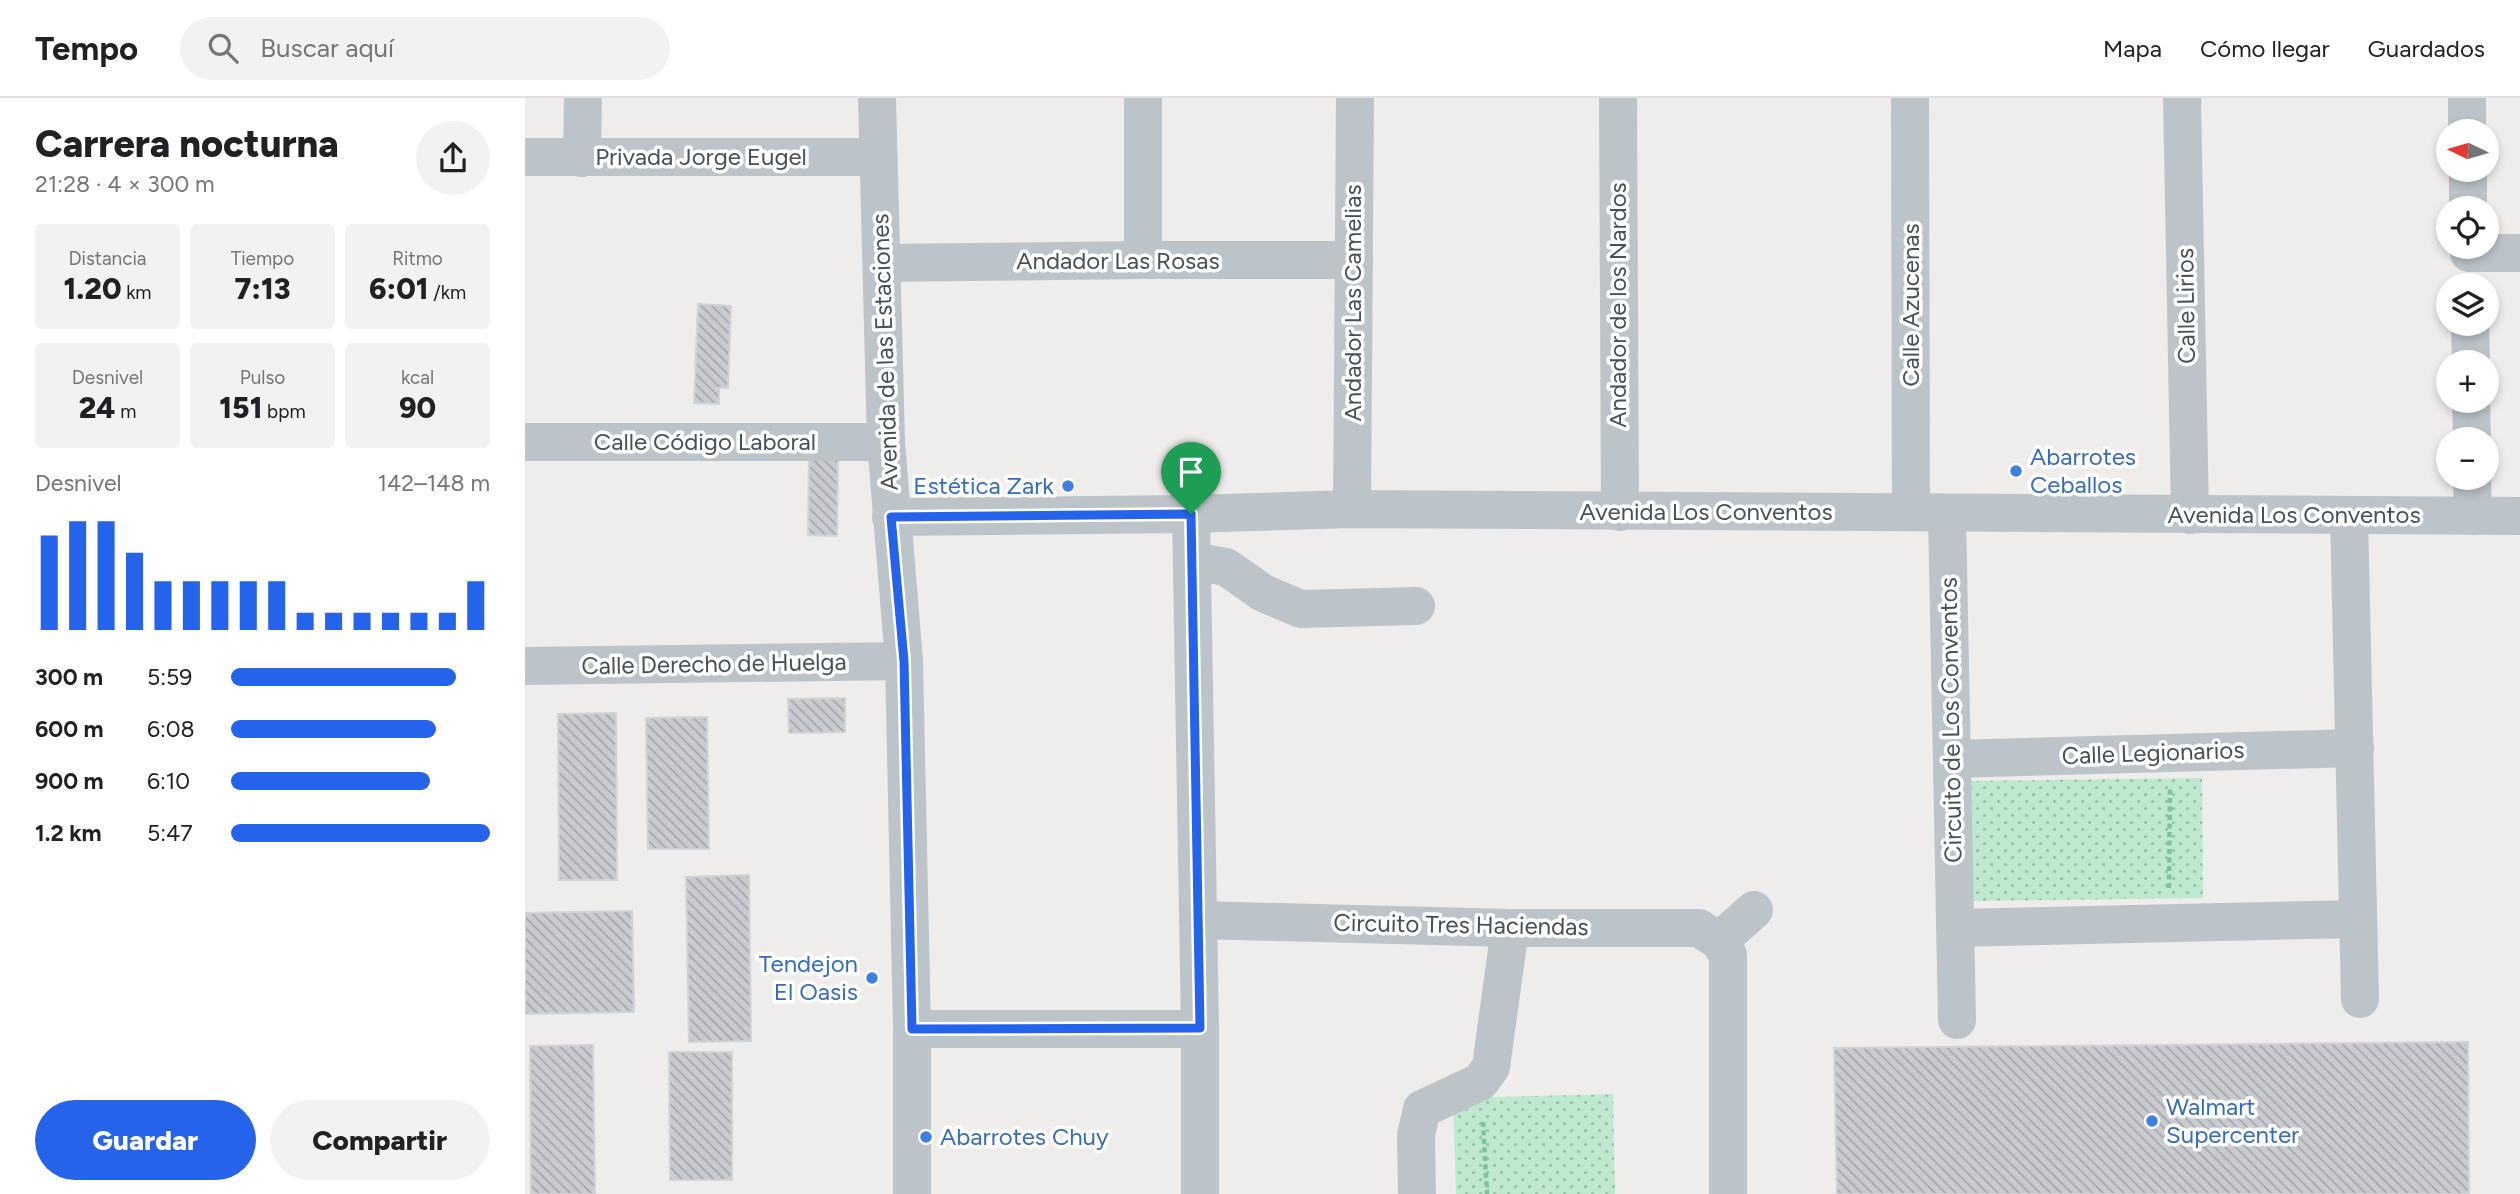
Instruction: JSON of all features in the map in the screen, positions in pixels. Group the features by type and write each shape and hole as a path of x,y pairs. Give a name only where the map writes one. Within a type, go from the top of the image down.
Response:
{"street":[{"path":"582,158 583,98"},
{"name":"Avenida de las Estaciones","path":"877,98 886,442 904,661 912,1029 912,1194"},
{"path":"1143,98 1143,260"},
{"name":"Andador Las Camelias","path":"1352,509 1355,98"},
{"name":"Andador de los Nardos","path":"1618,98 1619,512"},
{"name":"Calle Azucenas","path":"1910,98 1929,513"},
{"name":"Calle Lirios","path":"2182,98 2190,515"},
{"path":"2467,98 2467,119"},
{"name":"Privada Jorge Eugel","path":"525,157 877,157"},
{"path":"2469,262 2520,253"},
{"name":"Andador Las Rosas","path":"882,263 1354,260"},
{"name":"Calle Código Laboral","path":"525,442 886,442"},
{"path":"2473,490 2473,516"},
{"name":"Avenida Los Conventos","path":"891,517 1191,514 1352,509 2520,516"},
{"name":"Circuito de Los Conventos","path":"1929,513 1952,759 1957,1020"},
{"path":"1191,514 1201,1194"},
{"path":"2350,515 2360,999"},
{"path":"1192,561 1226,567 1263,593 1301,609 1416,606"},
{"name":"Calle Derecho de Huelga","path":"525,666 904,661"},
{"name":"Calle Legionarios","path":"1952,759 2355,748"},
{"path":"1728,1194 1728,955 1719,941 1754,910"},
{"path":"1955,928 2358,919"},
{"name":"Circuito Tres Haciendas","path":"1198,920 1510,928 1699,928 1719,941"},
{"path":"1417,1194 1416,1135 1422,1109 1481,1082 1491,1067 1510,928"},
{"path":"912,1029 1200,1028"}],"path":[{"path":"2169,923 2171,753"},
{"path":"1481,1082 1487,1194"}],"green space":[{"path":"2202,778 2203,898 1967,901 1966,781"},
{"path":"1613,1094 1615,1194 1456,1194 1453,1098"}],"building":[{"path":"698,304 731,306 728,388 719,388 719,404 694,403"},
{"path":"809,459 838,459 837,536 808,535"},
{"path":"845,698 845,732 789,733 788,699"},
{"path":"616,713 617,880 559,880 558,714"},
{"path":"707,717 709,849 648,849 646,718"},
{"path":"749,875 751,1041 689,1042 686,877"},
{"path":"632,911 634,1012 525,1014 525,913"},
{"name":"Walmart Supercenter","path":"2468,1042 2469,1194 1837,1194 1834,1048"},
{"path":"593,1045 595,1194 531,1194 530,1046"},
{"path":"669,1052 732,1052 732,1180 670,1180"}],"place":[{"name":"Abarrotes Ceballos","path":"2016,471"},
{"name":"Estética Zark","path":"1068,486"},
{"name":"Tendejon El Oasis","path":"872,978"},
{"name":"Walmart Supercenter","path":"2152,1121"},
{"name":"Abarrotes Chuy","path":"926,1137"}],"route":[{"path":"1191,514 1200,1028 912,1029 904,661 891,517 1191,514"}]}
